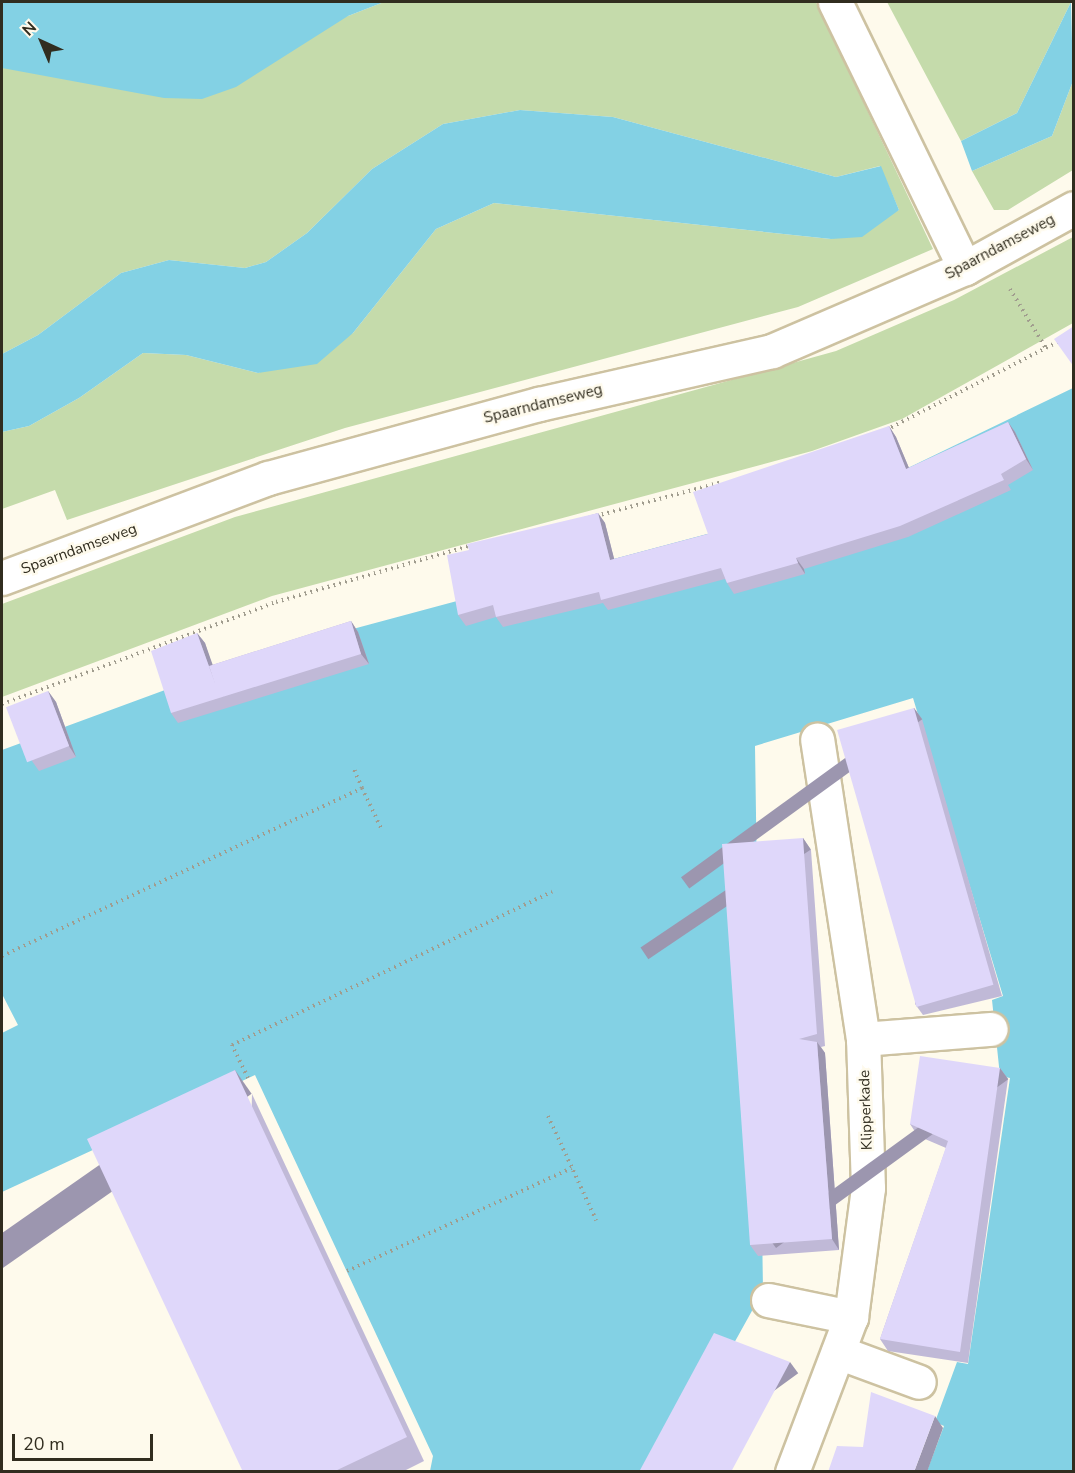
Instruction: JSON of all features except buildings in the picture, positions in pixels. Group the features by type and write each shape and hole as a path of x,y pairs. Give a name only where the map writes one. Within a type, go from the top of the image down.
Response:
{"street":[{"path":"835,2 977,261"},
{"name":"Spaarndamseweg","path":"2,578 268,478 539,404 772,351 977,261 1074,208"},
{"name":"Klipperkade","path":"792,1472 851,1317 868,1188 863,1039 817,740"},
{"path":"863,1039 991,1029"},
{"path":"768,1300 851,1317"},
{"path":"838,1352 919,1382"}],"path":[{"path":"977,261 1047,350"},
{"path":"882,432 1047,350 1065,337"},
{"path":"591,518 727,481"},
{"path":"2,704 276,603 479,543"},
{"path":"354,769 381,828"},
{"path":"2,956 362,788"},
{"path":"248,1078 232,1045 552,892"},
{"path":"548,1116 596,1220"},
{"path":"347,1271 572,1168"}],"green space":[{"path":"384,2 816,2 933,249 798,307 345,428 67,520 55,490 2,509 2,432 29,426 79,398 143,353 186,355 258,373 353,333 436,229 494,203 831,239 899,210 880,166 836,177 613,117 520,110 443,124 372,169 307,233 266,262 245,268 169,260 121,273 38,335 2,354 2,68 348,16"},
{"path":"887,2 1071,2 1017,113 961,141"},
{"path":"1073,81 1073,170 1008,210 994,210 972,171 1052,136"},
{"path":"1073,237 1073,323 902,419 812,451 272,596 2,697 2,604 235,517 836,351 954,300"}],"water":[{"path":"2,2 384,2 348,16 236,87 202,99 164,98 2,68"},
{"path":"1071,2 1073,81 1052,136 972,171 961,141 1017,113"},
{"path":"520,110 613,117 836,177 881,166 899,210 862,237 831,239 494,203 436,229 353,333 317,364 258,373 186,355 143,353 79,398 29,426 2,432 2,354 38,335 121,273 169,260 245,268 266,262 307,233 372,169 443,124"},
{"path":"1073,388 1073,1471 927,1471 944,1426 935,1422 957,1362 968,1364 1010,1078 1000,1076 992,1000 1003,996 913,698 755,746 763,1291 663,1471 430,1471 433,1456 255,1075 2,1192 2,1033 18,1025 2,994 2,750 271,651 852,495"}]}
